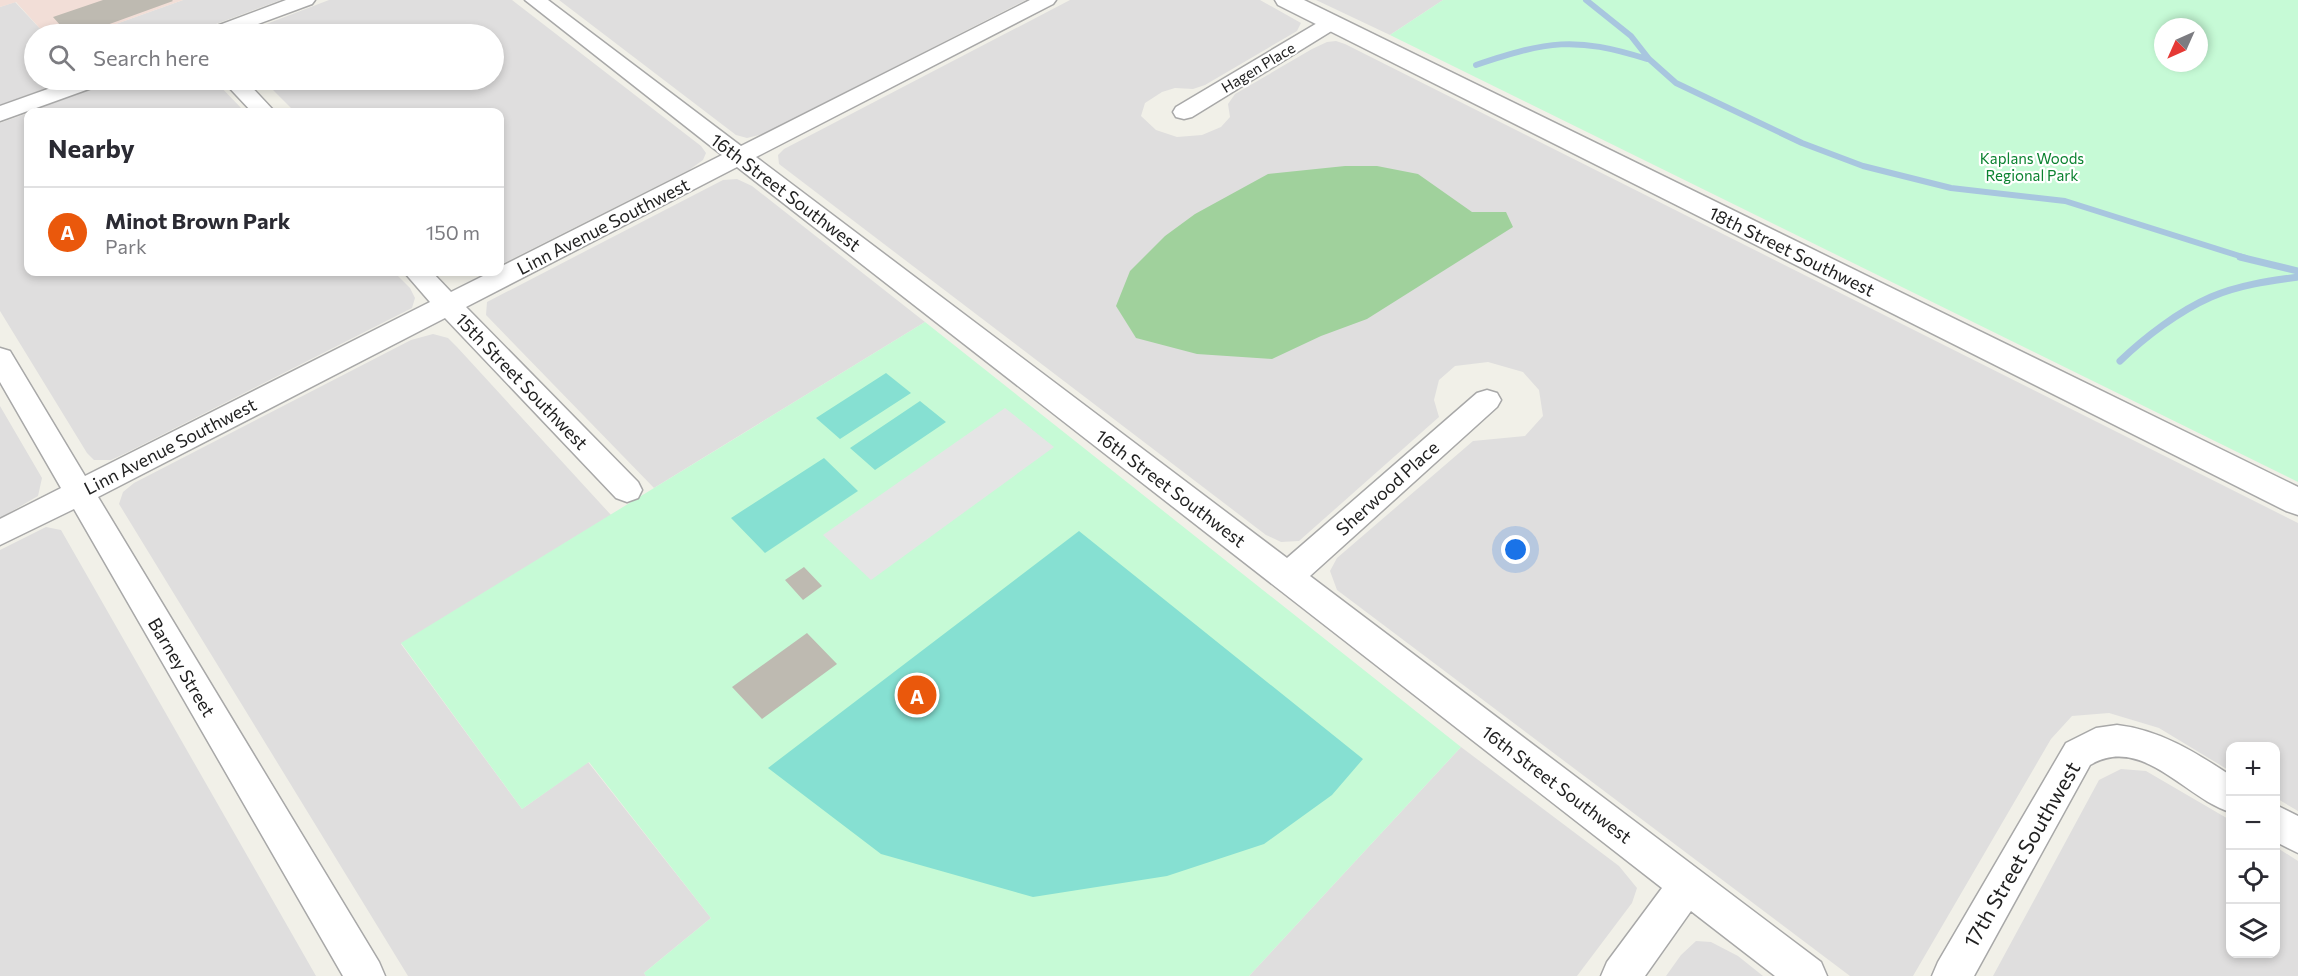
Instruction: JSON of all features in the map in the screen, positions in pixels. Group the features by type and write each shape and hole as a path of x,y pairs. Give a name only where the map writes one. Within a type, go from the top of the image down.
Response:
{"street":[{"path":"240,24 305,0"},
{"name":"16th Street Southwest","path":"535,0 1807,976"},
{"name":"Linn Avenue Southwest","path":"0,533 1046,0"},
{"name":"18th Street Southwest","path":"1286,0 2298,502"},
{"name":"Hagen Place","path":"1184,112 1331,22"},
{"path":"0,114 65,90"},
{"path":"243,90 260,108"},
{"name":"15th Street Southwest","path":"421,276 627,490"},
{"name":"Barney Street","path":"0,358 365,976"},
{"name":"Sherwood Place","path":"1287,577 1487,400"},
{"name":"17th Street Southwest","path":"1952,976 2078,753 2104,742 2124,742 2148,748 2172,759 2226,793"},
{"path":"2280,825 2298,836"},
{"path":"1621,976 1688,884"}],"shaded area":[{"path":"0,0 183,0 116,24 36,24 16,2 0,7"},
{"path":"183,0 281,0 216,24 116,24"},
{"path":"329,0 512,0 701,146 706,153 703,160 689,170 504,263 504,108 291,108 273,90 504,90 504,24 266,24"},
{"path":"559,0 1026,0 763,134 747,138 736,135"},
{"path":"1070,0 1260,0 1301,23 1297,31 1205,85 1193,89 1175,88 1162,92 1145,103 1141,116 1156,130 1177,137 1202,135 1221,127 1230,117 1228,104 1235,94 1327,42 1336,41 1345,44 2298,523 2298,811 2280,800 2280,742 2226,742 2226,769 2159,728 2109,713 2072,716 2051,739 1913,976 1850,976 1337,590 1330,571 1337,558 1473,441 1525,436 1543,416 1539,390 1523,372 1488,362 1455,366 1439,380 1434,400 1439,417 1299,541 1281,542 1266,535 779,164 778,155 784,149"},
{"path":"1316,0 1443,0 1390,35"},
{"path":"15,2 36,24 24,24 24,90 41,90 0,105 0,7"},
{"path":"90,90 224,90 241,108 40,108"},
{"path":"24,114 24,276 398,276 410,288 415,298 412,308 128,452 111,460 94,460 87,453 0,311 0,123"},
{"path":"737,179 752,186 925,322 654,488 486,315 487,302 723,180"},
{"path":"433,334 448,338 457,347 611,515 401,644 522,809 588,762 711,918 644,973 646,976 408,976 119,504 123,492 134,483 411,340"},
{"path":"886,373 911,393 840,439 816,418"},
{"path":"920,401 946,422 875,470 850,448"},
{"path":"0,406 42,478 38,496 0,518"},
{"path":"1005,408 1054,447 871,580 823,535"},
{"path":"824,458 858,491 765,553 731,518"},
{"path":"46,527 61,530 316,976 0,976 0,550"},
{"path":"1079,531 1363,759 1332,795 1264,844 1167,876 1033,897 881,854 768,768"},
{"path":"1461,747 1619,866 1637,888 1632,903 1577,976 1249,976"},
{"path":"2121,769 2146,771 2226,818 2226,958 2280,958 2280,850 2298,861 2298,976 1993,976 2099,780"},
{"path":"1696,941 1711,942 1738,956 1763,976 1666,976 1681,955"}],"green space":[{"name":"Kaplans Woods Regional Park","path":"1443,0 2298,0 2298,482 1390,35"},
{"path":"1345,166 1377,166 1418,174 1472,212 1506,212 1513,227 1367,319 1321,336 1272,359 1197,354 1136,338 1116,306 1130,271 1165,236 1195,214 1268,174"},
{"path":"925,322 1461,747 1249,976 646,976 644,973 711,918 589,762 522,809 401,643"}],"building":[{"path":"103,0 173,1 110,24 59,24 53,17"},
{"path":"804,567 822,586 803,600 785,580"},
{"path":"807,633 837,664 762,719 732,687"}],"waterway":[{"path":"1586,0 1631,36 1649,59 1676,83 1802,143 1863,166 1951,188 2065,201 2246,258"},
{"path":"1476,65 1542,46 1561,44 1600,47 1647,59"},
{"path":"2240,257 2298,271"},
{"path":"2120,361 2163,325 2211,297 2243,286 2298,277"}],"place":[{"name":"Minot Brown Park","path":"917,695"}]}
